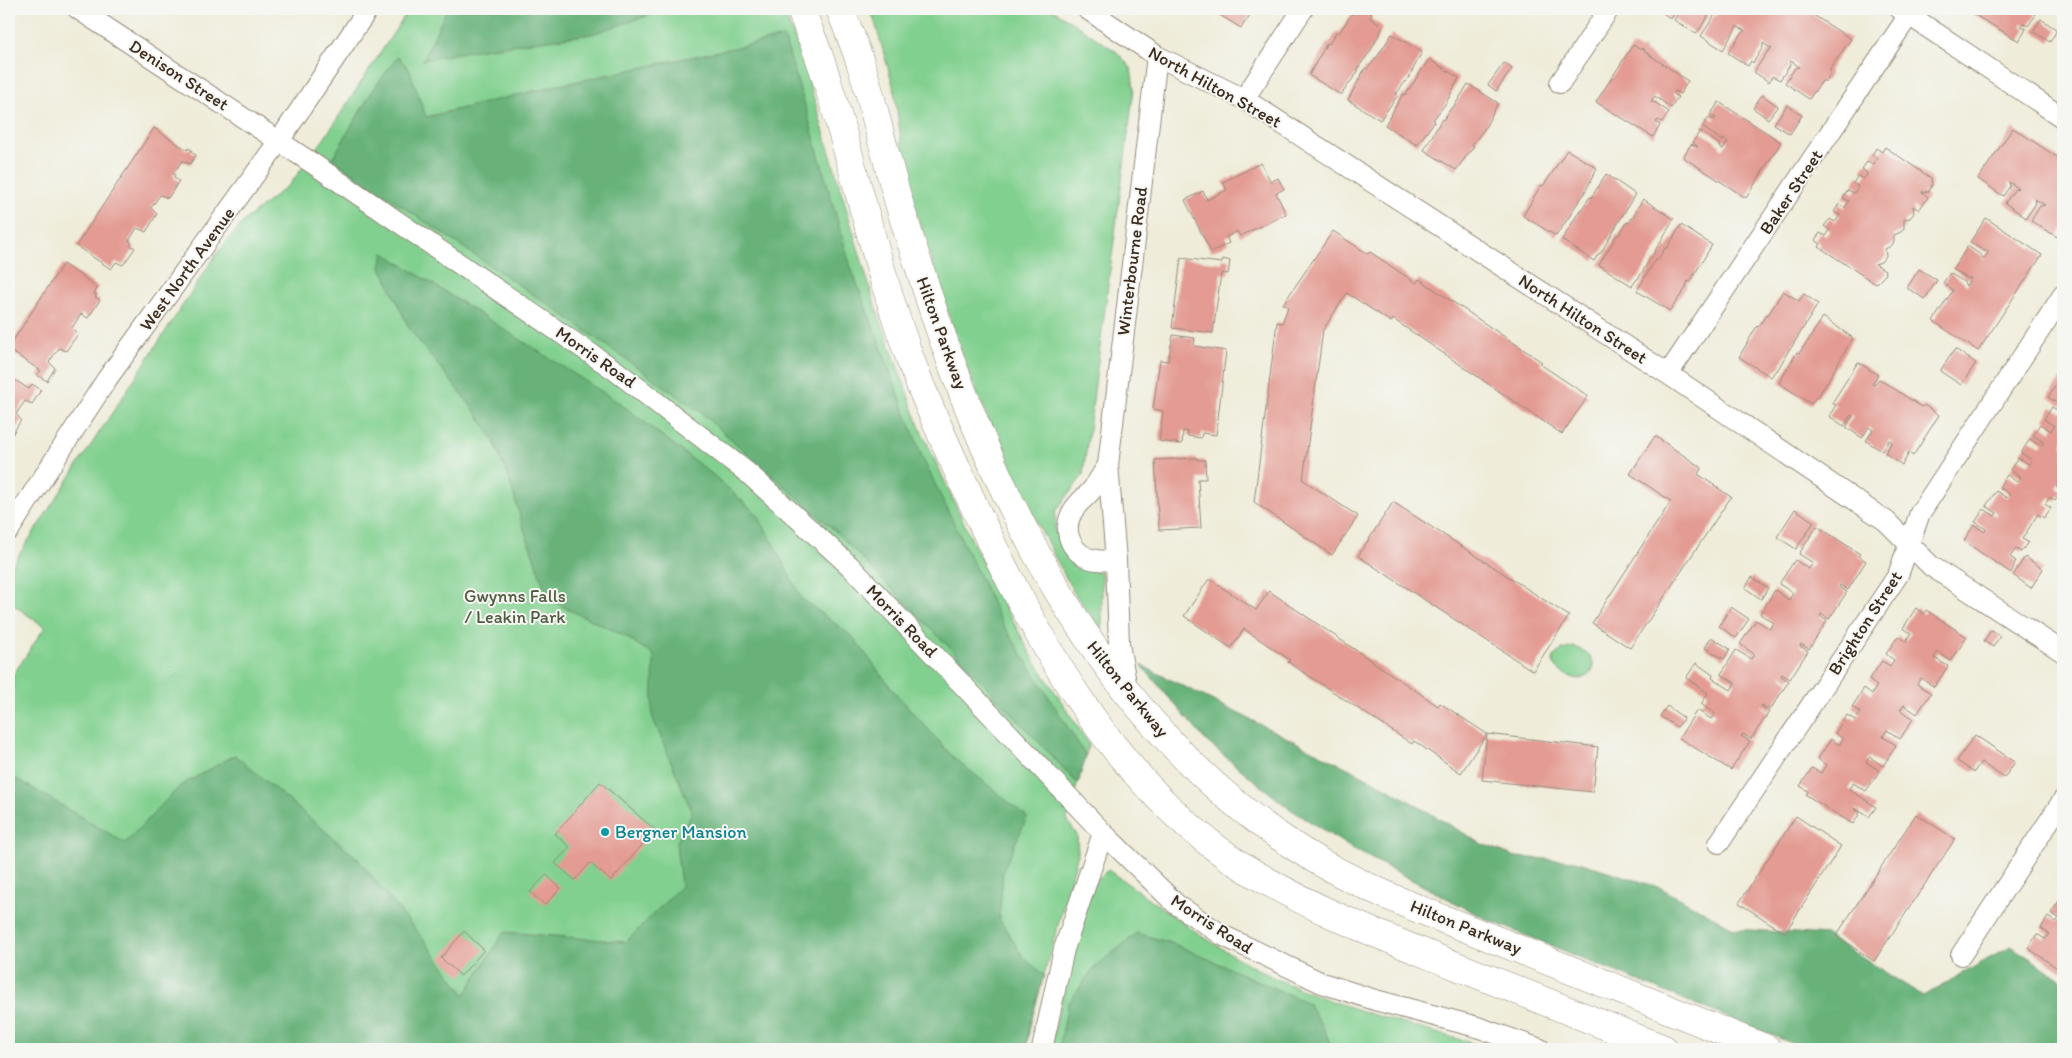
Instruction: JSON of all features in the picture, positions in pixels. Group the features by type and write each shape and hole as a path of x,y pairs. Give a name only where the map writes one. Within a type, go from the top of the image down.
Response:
{"main road":[{"name":"Hilton Parkway","path":"801,9 827,79 913,368 994,549 1036,630 1118,754 1152,793 1184,823 1242,866 1302,902 1379,936 1664,1049"},
{"name":"Hilton Parkway","path":"840,9 862,66 890,170 920,270 950,358 984,443 1026,534 1069,610 1130,698 1191,765 1270,830 1321,862 1399,900 1767,1049"}],"street":[{"name":"Denison Street","path":"78,9 279,141"},
{"name":"West North Avenue","path":"9,530 107,379 279,141 368,9"},
{"name":"North Hilton Street","path":"1087,9 1157,56 1244,99 1668,374 1886,521 1931,566 2063,652"},
{"path":"1244,99 1303,9"},
{"path":"1560,83 1609,9"},
{"path":"1907,11 2063,118"},
{"name":"Baker Street","path":"1668,374 1907,11"},
{"name":"Winterbourne Road","path":"1130,698 1121,664 1119,644 1116,560 1108,465 1157,56"},
{"name":"Morris Road","path":"279,141 616,371 749,474 850,566 1103,833 1176,904 1222,935 1322,983 1374,1000 1477,1027 1540,1049"},
{"name":"Brighton Street","path":"1719,843 1898,575 1920,513 2063,295"},
{"name":"Winterbourne Road","path":"1108,465 1097,482 1072,512 1067,523 1068,538 1073,548 1083,556 1096,560 1116,560"},
{"path":"1961,955 2063,800"},
{"path":"1042,1049 1064,949 1103,833"}],"green space":[{"name":"Gwynns Falls / Leakin Park","path":"409,9 783,9 801,55 874,302 920,428 989,577 1033,658 1089,744 1067,820 1077,835 1078,854 1030,1025 1026,1049 9,1049 9,681 45,627 9,602 9,570 217,253 244,221 291,183 324,139"},
{"path":"447,9 668,9 592,34 475,50 423,60"},
{"path":"869,9 1052,9 1117,52 1131,68 1134,89 1083,475 1056,511 1055,530 1066,556 1102,573 1102,630 1074,593 1014,479 964,362 906,176 894,89 874,19"},
{"path":"784,37 850,265 923,459 1001,621 1086,756 1078,784 956,654 831,527 699,411 559,312 332,159 373,90 398,56 410,71 426,117 546,88"},
{"path":"384,253 618,402 712,474 758,515 802,599 853,637 891,688 953,757 1027,817 1003,871 999,919 1024,958 1044,975 1030,1025 1026,1049 9,1049 9,790 17,779 125,843 180,786 235,755 357,858 424,940 465,995 504,932 626,942 681,886 676,844 692,812 652,716 654,655 621,634 561,606 547,595 509,479 493,439 474,410 410,330 381,267"},
{"path":"1574,647 1587,653 1593,663 1591,672 1579,679 1562,673 1554,663 1553,658 1563,650"},
{"path":"1141,665 1384,786 1482,844 1516,857 1576,861 1661,888 1735,929 1826,935 1923,996 2011,946 2060,978 2063,984 2063,1049 1806,1049 1488,920 1351,848 1287,807 1206,741"},
{"path":"1108,870 1211,942 1254,968 1277,979 1356,1009 1493,1049 1050,1049 1078,929 1095,881"},
{"path":"1137,933 1174,944 1308,1003 1325,1031 1332,1049 1059,1049 1068,1004 1094,968"}],"building":[{"path":"1210,9 1254,9 1241,28"},
{"path":"1355,9 1364,9 1372,14 1370,18 1383,27 1370,52 1357,69 1359,70 1341,95 1309,75 1327,43 1329,44 1337,31 1339,33"},
{"path":"1660,9 1678,9 1671,19"},
{"path":"1681,9 1711,9 1711,12 1696,34 1674,20"},
{"path":"1711,9 1804,9 1851,39 1830,69 1830,75 1826,81 1822,81 1809,99 1785,83 1795,68 1799,67 1790,61 1790,65 1780,80 1772,76 1769,82 1754,72 1768,51 1772,49 1763,43 1763,47 1753,63 1751,61 1748,66 1728,53 1745,31 1737,26 1723,50 1701,36 1714,16 1719,14"},
{"path":"1965,9 2030,9 2036,15 2028,26 2022,24 2021,26 2026,29 2019,41"},
{"path":"2041,19 2057,30 2050,42 2033,31"},
{"path":"1392,34 1422,52 1409,77 1396,94 1398,95 1380,120 1348,100 1365,68 1367,69 1377,57"},
{"path":"1633,45 1641,50 1642,48 1688,81 1680,94 1675,91 1674,95 1678,97 1671,108 1655,96 1653,98 1651,102 1656,103 1669,112 1662,122 1658,120 1656,122 1660,125 1653,137 1596,102"},
{"path":"1429,59 1459,78 1446,103 1433,120 1435,121 1417,145 1385,125 1403,94 1405,95"},
{"path":"1504,63 1512,69 1496,91 1488,85"},
{"path":"1468,84 1498,103 1485,128 1472,145 1474,146 1456,170 1424,150 1442,119 1453,108"},
{"path":"1762,95 1778,106 1768,119 1753,108"},
{"path":"1719,102 1781,142 1746,198 1683,157 1691,144 1698,147 1693,142 1700,131 1723,149 1728,142 1724,139 1723,141 1702,127 1709,117 1714,120 1716,118 1710,115"},
{"path":"1787,105 1802,115 1790,134 1774,124"},
{"path":"154,128 187,150 188,148 192,150 191,152 196,155 190,164 182,161 173,174 175,175 174,178 179,181 168,198 160,195 151,208 157,214 146,232 137,228 129,241 132,243 130,245 135,248 123,265 116,262 111,269 76,246"},
{"path":"2013,128 2063,161 2063,228 2057,237 2031,221 2040,206 2045,205 2035,199 2036,203 2026,218 2005,203 2015,189 2018,188 2009,182 2010,186 2003,196 1978,179"},
{"path":"1885,147 1931,178 1932,185 1929,191 1922,192 1928,197 1919,210 1913,206 1914,213 1910,218 1904,220 1904,228 1901,232 1894,235 1894,242 1885,249 1886,256 1881,262 1875,264 1885,270 1886,274 1876,284 1819,247 1821,244 1815,240 1820,233 1826,236 1830,230 1824,226 1830,219 1835,222 1840,215 1834,212 1839,204 1845,208 1849,201 1843,198 1848,190 1854,193 1858,187 1853,183 1858,176 1863,179 1866,176 1867,173 1862,169 1867,162 1873,165 1877,158 1872,155 1876,148 1882,152"},
{"path":"1567,150 1597,168 1584,194 1556,236 1523,216 1541,185 1543,186"},
{"path":"1261,163 1271,182 1278,178 1284,189 1276,193 1286,214 1240,236 1237,231 1226,237 1229,243 1211,252 1185,200 1203,191 1207,200 1227,190 1223,182"},
{"path":"1606,174 1635,194 1594,261 1562,240 1580,210 1591,198"},
{"path":"1643,199 1674,219 1632,286 1599,265 1617,235 1619,235 1627,222 1629,223"},
{"path":"1986,218 2042,255 1978,351 1933,321 1953,290 1943,283 1950,273 1964,282 1966,286 1971,278 1967,278 1953,269 1968,246 1982,256 1983,260 1989,251 1984,251 1970,242"},
{"path":"1681,225 1712,245 1670,311 1637,291 1655,260 1657,261 1665,248 1667,248"},
{"path":"1333,231 1368,254 1370,252 1416,283 1419,279 1542,362 1540,364 1588,396 1562,434 1393,319 1391,322 1347,293 1323,330 1303,480 1358,516 1332,555 1254,502 1277,322 1282,323 1288,307 1283,304"},
{"path":"1181,258 1222,263 1223,259 1230,261 1228,274 1221,273 1213,333 1172,328"},
{"path":"63,264 98,287 94,294 100,300 88,318 81,314 72,328 78,334 66,351 59,348 49,362 55,368 47,381 37,375 41,371 9,350 9,347"},
{"path":"1919,269 1937,280 1925,299 1907,288"},
{"path":"1783,291 1799,301 1804,294 1818,304 1777,371 1771,377 1739,357 1757,326 1768,315"},
{"path":"1823,317 1853,338 1818,397 1811,404 1779,383 1797,352 1799,353 1808,341"},
{"path":"1173,335 1195,338 1194,346 1226,351 1216,435 1202,433 1201,438 1188,436 1188,432 1183,431 1182,444 1159,441 1163,411 1153,409 1160,360 1168,361"},
{"path":"1955,349 1976,363 1961,385 1940,371"},
{"path":"1858,362 1878,375 1872,384 1875,385 1879,379 1922,407 1924,405 1939,415 1913,456 1909,453 1902,465 1885,453 1892,442 1889,440 1882,451 1866,441 1873,430 1869,427 1862,438 1846,427 1853,416 1851,415 1844,426 1829,416 1836,405 1832,403"},
{"path":"2063,375 2063,407 2048,397"},
{"path":"9,376 29,389 32,384 41,390 32,404 25,401 16,414 21,420 10,438"},
{"path":"2052,407 2063,412 2063,482 2060,480 2056,487 2062,491 2055,501 2050,497 2045,504 2051,508 2044,518 2038,514 2022,539 2028,542 2021,552 2016,549 2010,557 2016,561 2011,573 1964,541 1974,525 1985,532 1986,529 1975,522 1984,509 1995,516 1997,513 1986,506 1996,491 2007,498 2010,494 1999,487 2007,475 2017,482 2021,477 2010,470 2018,458 2029,464 2032,460 2021,453 2030,439 2041,446 2043,444 2033,435 2040,424 2051,431 2054,426 2044,419"},
{"path":"1655,436 1702,468 1698,474 1731,497 1630,648 1592,623 1671,501 1630,474"},
{"path":"1197,458 1197,460 1205,460 1206,479 1198,479 1201,528 1159,530 1155,460"},
{"path":"1393,502 1569,616 1533,671 1358,556"},
{"path":"1795,509 1814,522 1796,549 1777,537"},
{"path":"1817,526 1860,554 1858,556 1866,561 1848,590 1840,585 1839,587 1847,592 1829,619 1821,614 1820,616 1827,621 1809,649 1801,644 1800,646 1808,651 1790,679 1782,674 1781,676 1789,681 1770,710 1761,706 1769,712 1751,739 1743,734 1741,736 1750,741 1731,770 1679,738 1697,710 1711,719 1715,714 1701,704 1708,693 1686,678 1696,663 1713,675 1712,678 1731,690 1735,683 1721,674 1736,650 1751,659 1754,654 1740,644 1756,620 1770,629 1774,623 1760,614 1775,590 1789,600 1793,593 1779,584 1795,560 1809,569 1813,563 1799,554"},
{"path":"2025,557 2043,569 2031,588 2013,575"},
{"path":"1752,577 1768,588 1761,599 1745,588"},
{"path":"1209,579 1256,610 1269,591 1438,706 1440,703 1487,734 1461,773 1414,741 1412,744 1288,662 1290,660 1244,629 1231,648 1184,616"},
{"path":"1731,607 1749,619 1736,638 1719,626"},
{"path":"1916,608 1924,614 1926,610 1967,637 1951,661 1938,652 1934,658 1948,666 1934,687 1921,678 1917,684 1931,693 1917,714 1904,705 1900,710 1913,719 1900,739 1887,730 1885,733 1883,737 1896,745 1883,766 1870,757 1866,762 1880,771 1866,791 1853,783 1849,789 1876,807 1869,817 1855,808 1860,813 1853,824 1806,795 1808,791 1800,786 1812,768 1821,773 1826,765 1818,759 1831,739 1839,745 1843,739 1835,733 1847,715 1855,720 1858,716 1860,712 1852,707 1864,688 1872,694 1877,686 1869,680 1882,661 1890,666 1894,660 1886,654 1898,636 1906,641 1911,633 1903,628"},
{"path":"1991,630 2000,636 1993,647 1984,641"},
{"path":"1711,637 1730,649 1724,659 1705,648"},
{"path":"1667,706 1684,718 1677,727 1660,716"},
{"path":"1487,734 1598,747 1593,792 1482,780"},
{"path":"1975,735 2015,762 2004,778 1981,762 1974,772 1957,761"},
{"name":"Bergner Mansion","path":"600,782 655,830 611,881 590,863 575,880 555,863 570,847 555,834"},
{"path":"1916,814 1955,839 1874,961 1836,936"},
{"path":"1796,816 1841,846 1785,933 1739,903"},
{"path":"546,875 561,888 545,905 530,892"},
{"path":"2061,898 2063,899 2063,972 2028,948 2037,934 2045,939 2049,934 2041,928 2048,917 2056,922 2059,918 2051,913"},
{"path":"464,931 484,950 461,976 441,958"}],"place":[{"name":"Bergner Mansion","path":"605,832"}]}
